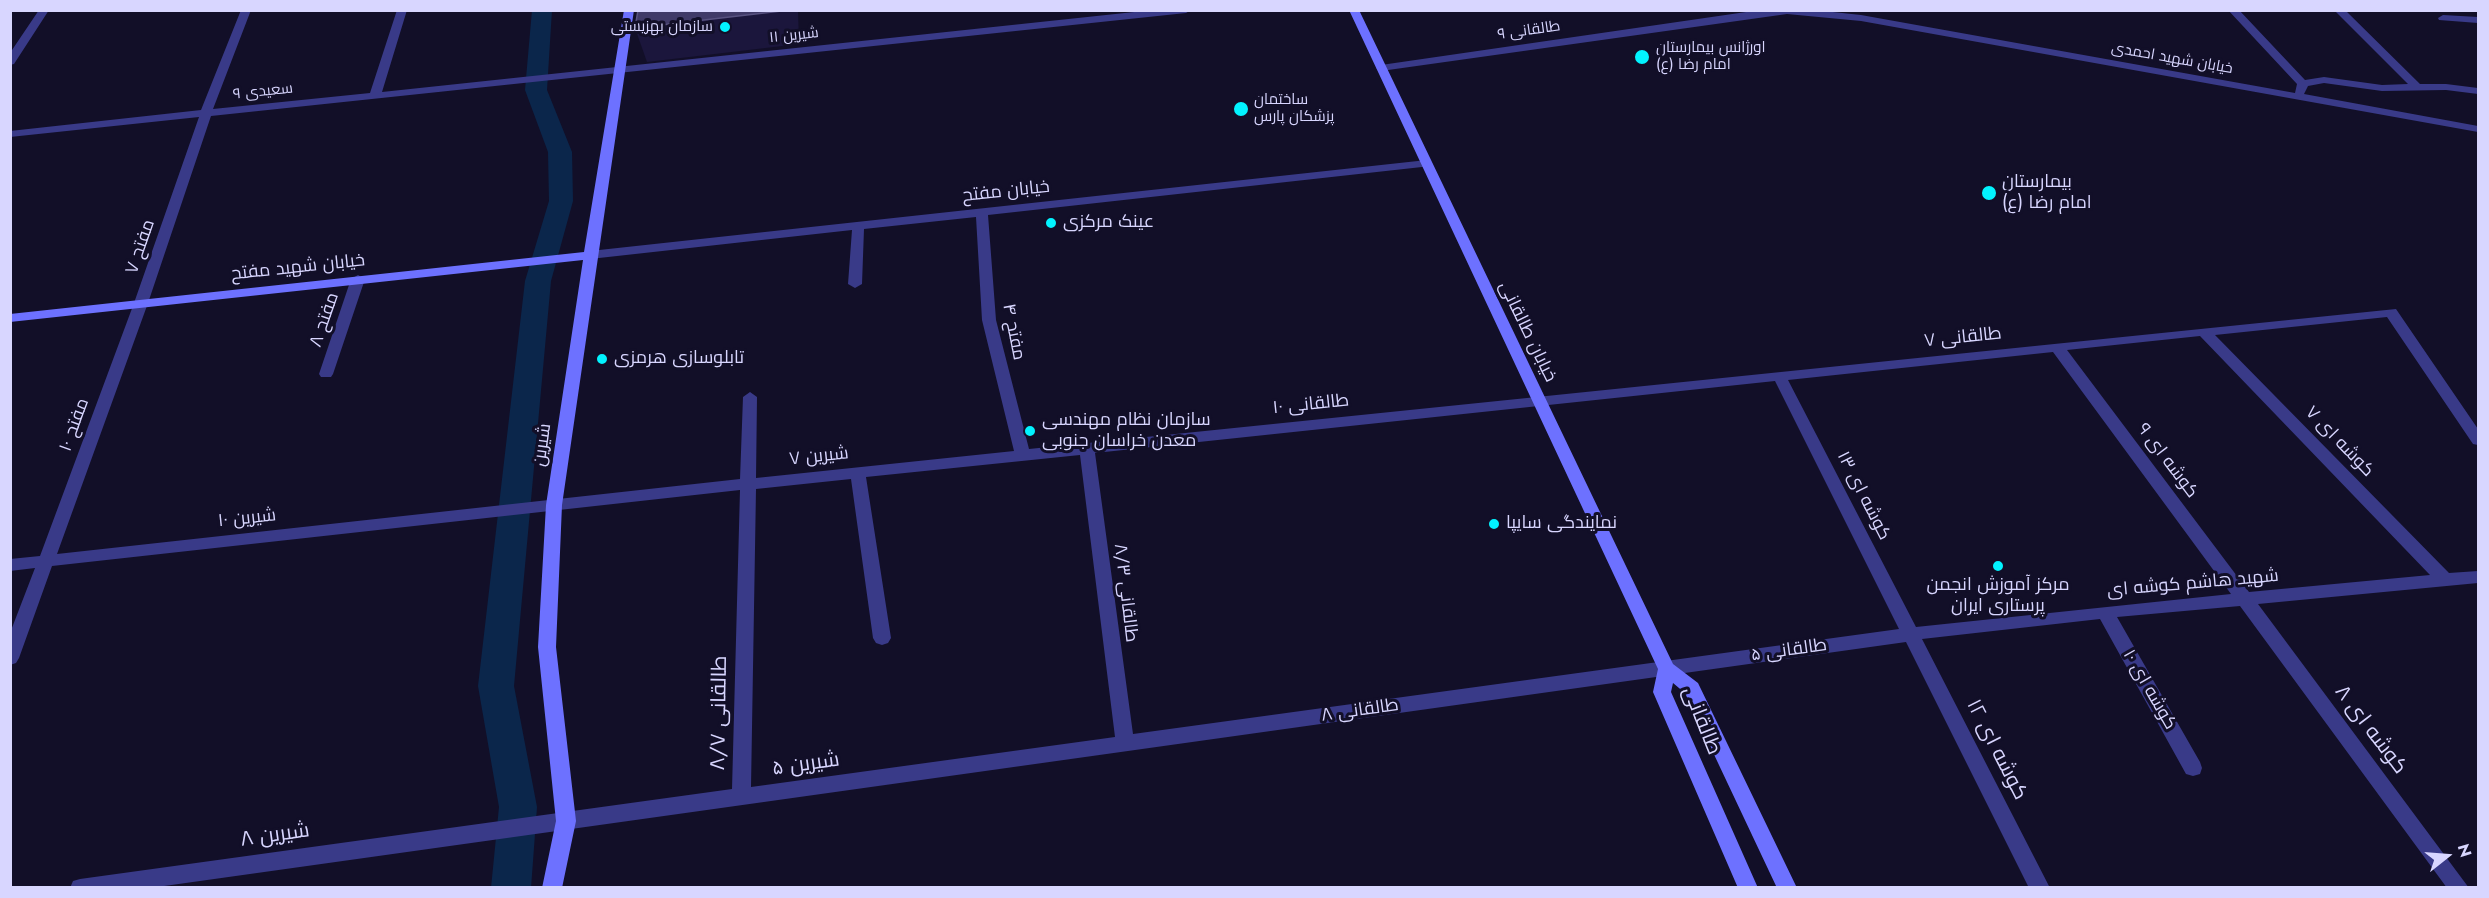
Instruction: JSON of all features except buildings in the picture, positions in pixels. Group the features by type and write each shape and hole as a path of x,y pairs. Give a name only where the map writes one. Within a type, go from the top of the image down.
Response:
{"street":[{"path":"10,62 44,10"},
{"name":"مفتح ۷","path":"141,303 206,113 246,10"},
{"path":"375,95 402,10"},
{"name":"شیرین","path":"552,888 566,820 546,647 554,505 590,255 629,10"},
{"path":"1035,10 1038,26"},
{"name":"شیرین ۱۱","path":"568,75 1186,10"},
{"name":"خیابان طالقانی","path":"1353,10 1667,669"},
{"path":"2233,10 2303,84"},
{"path":"2339,10 2418,87"},
{"name":"طالقانی ۹","path":"1381,68 1753,14 1786,11 1861,18"},
{"name":"خیابان شهید احمدی","path":"1861,18 2478,129"},
{"path":"2443,18 2478,20"},
{"name":"سعیدی ۹","path":"10,134 568,75"},
{"path":"2303,84 2324,80 2382,87 2478,91"},
{"path":"2298,97 2303,84"},
{"name":"خیابان مفتح","path":"590,255 1427,164"},
{"name":"مفتح ۴","path":"982,213 989,320 1023,455"},
{"path":"855,284 858,227"},
{"name":"خیابان شهید مفتح","path":"10,318 590,255"},
{"name":"مفتح ۸","path":"326,374 358,279"},
{"name":"مفتح ۱۰","path":"10,657 141,303"},
{"name":"طالقانی ۷","path":"1539,400 2391,312 2478,440"},
{"name":"کوشه ای ۷","path":"2204,332 2445,580"},
{"name":"کوشه ای ۹","path":"2057,347 2245,599"},
{"name":"کوشه ای ۱۳","path":"1779,376 1911,634"},
{"name":"طالقانی ۸/۷","path":"741,796 750,397"},
{"name":"طالقانی ۱۰","path":"1087,448 1539,400"},
{"name":"شیرین ۷","path":"554,505 1087,448"},
{"name":"طالقانی ۸/۳","path":"1087,448 1125,744"},
{"path":"858,473 882,638"},
{"name":"شیرین ۱۰","path":"10,565 554,505"},
{"name":"شهید هاشم کوشه ای","path":"1911,634 2105,612 2478,577"},
{"name":"کوشه ای ۸","path":"2245,599 2459,888"},
{"name":"کوشه ای ۱۰","path":"2105,612 2193,768"},
{"name":"طالقانی ۵","path":"1667,669 1911,634"},
{"name":"کوشه ای ۱۲","path":"1911,634 2040,888"},
{"name":"طالقانی ۸","path":"1053,753 1667,669"},
{"name":"طالقانی","path":"1748,888 1662,692 1667,669 1692,688 1787,888"},
{"name":"شیرین ۵","path":"566,820 1053,753"},
{"name":"شیرین ۸","path":"80,888 566,820"}],"waterway":[{"path":"511,888 518,807 496,686 538,281 561,201 560,152 536,90 542,10"}],"place":[{"name":"سازمان بهزیستی","path":"725,27"},
{"name":"اورژانس بیمارستان امام رضا (ع)","path":"1642,57"},
{"name":"ساختمان پزشکان پارس","path":"1241,109"},
{"name":"بیمارستان امام رضا (ع)","path":"1989,193"},
{"name":"عینک مرکزی","path":"1051,223"},
{"name":"تابلوسازی هرمزی","path":"602,359"},
{"name":"سازمان نظام مهندسی معدن خراسان جنوبی","path":"1030,431"},
{"name":"نمایندگی سایپا","path":"1494,524"},
{"name":"مرکز آموزش انجمن پرستاری ایران","path":"1998,566"}]}
